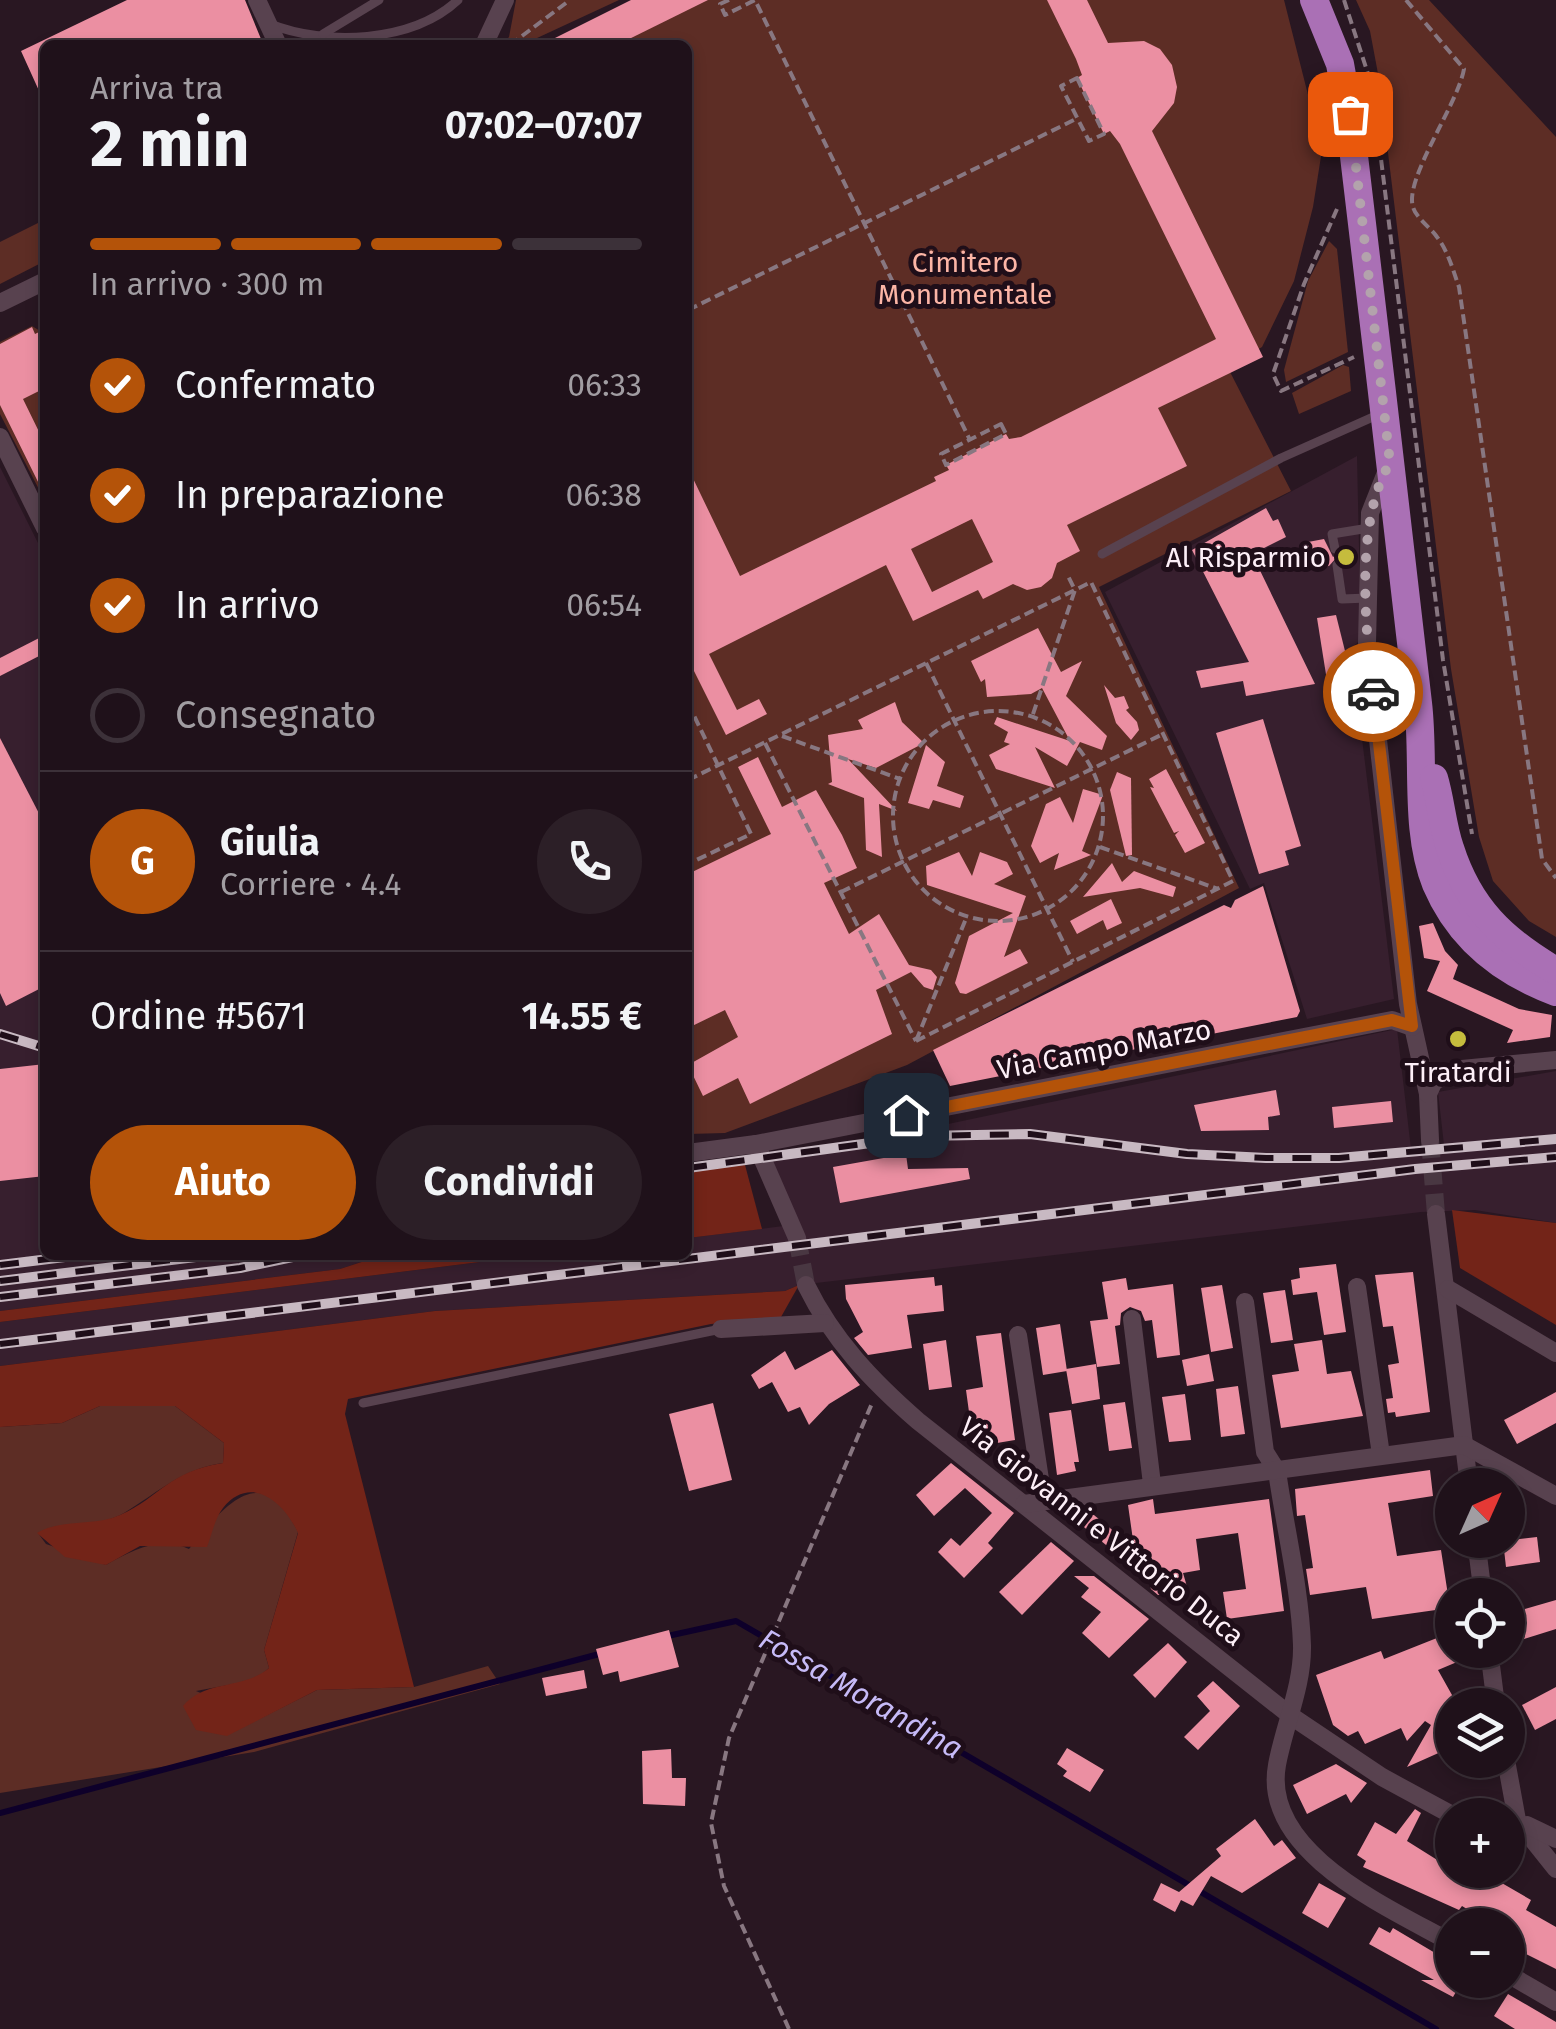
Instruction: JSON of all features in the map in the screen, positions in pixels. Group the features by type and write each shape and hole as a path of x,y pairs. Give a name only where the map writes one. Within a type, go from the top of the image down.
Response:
{"main road":[{"path":"1314,0 1340,64 1357,174 1423,743 1428,862 1444,901 1470,941 1507,970 1556,992"},
{"path":"1423,743 1449,846 1466,886 1510,944 1556,971"}],"street":[{"path":"257,0 276,40"},
{"path":"486,40 505,0"},
{"path":"0,303 40,283"},
{"path":"0,437 40,518"},
{"path":"1390,463 1380,479 1370,528 1367,642 1412,1026 1428,1094 1430,1140"},
{"name":"Via Campo Marzo","path":"692,1152 756,1144 1392,1020 1412,1026"},
{"path":"1428,1094 1434,1081 1462,1069 1556,1060"},
{"path":"756,1144 797,1238"},
{"path":"1436,1214 1467,1468"},
{"name":"Via Giovanni e Vittorio Duca","path":"806,1285 825,1323 878,1387 1034,1502 1291,1716 1382,1777 1435,1806"},
{"path":"1357,1287 1381,1455"},
{"path":"1448,1289 1556,1352"},
{"path":"1246,1302 1265,1452 1277,1471 1302,1647 1291,1716 1276,1766 1276,1794 1288,1828 1353,1886 1435,1933"},
{"path":"1132,1318 1152,1484"},
{"path":"720,1329 825,1323"},
{"path":"1018,1335 1034,1502 1464,1445 1556,1496"},
{"path":"1525,1826 1556,1839"},
{"path":"1525,1835 1556,1869"},
{"path":"1525,1984 1556,2002"}],"lane":[{"path":"321,36 379,0"},
{"path":"268,23 302,37 382,34 429,19 458,0"},
{"path":"1102,554 1281,458 1384,412"},
{"path":"1335,549 1332,534 1370,528"},
{"path":"1337,565 1342,599 1368,598"},
{"path":"364,1403 720,1329"}],"path":[{"path":"517,40 570,0"},
{"path":"728,0 720,4 725,15 755,0 970,440"},
{"path":"1344,0 1372,86 1442,660 1472,839"},
{"path":"1406,0 1464,69 1460,92 1425,157 1412,196 1413,210 1439,238 1459,287 1542,858 1556,878"},
{"path":"1077,78 1104,134 1089,142 1078,118 1061,86 1077,78"},
{"path":"692,308 1078,118"},
{"path":"1357,174 1327,228 1273,374 1281,391 1338,362 1377,350"},
{"path":"1002,424 1006,434 946,464 941,454 970,440 1002,424"},
{"path":"1032,717 1075,590 1067,574"},
{"path":"692,778 1090,582 1233,881 916,1041"},
{"path":"926,663 1073,962"},
{"path":"692,711 751,834 692,862"},
{"path":"978,712 1015,712 1032,717 1049,723 1077,746 1092,768 1104,812 1100,847 1084,880 1048,908 1025,919 989,922 967,916 928,895 904,861 894,821 900,780 920,744 955,720 978,712"},
{"path":"841,892 1162,734"},
{"path":"780,736 900,780"},
{"path":"765,742 916,1041"},
{"path":"1100,847 1218,889"},
{"path":"916,1041 967,916"},
{"path":"790,2029 724,1886 710,1824 729,1738 878,1387"}],"shaded area":[{"path":"1357,456 1361,639 1351,649 1394,999 1307,1019 1264,883 1250,889 1105,592"},
{"path":"0,467 40,547 40,1260 368,1260 340,1269 0,1311"},
{"path":"1397,1029 1411,1149 1444,1145 1438,1092 1556,1071 1556,1223 1475,1210 1421,1212 799,1285 785,1291 435,1311 0,1366 0,1322 496,1260 692,1260 692,1237 791,1225 773,1161"},
{"path":"745,1165 762,1229 692,1238 692,1170"},
{"path":"1452,1210 1556,1223 1556,1325 1460,1268"},
{"path":"368,1260 496,1260 0,1322 0,1311 340,1269"},
{"path":"799,1285 781,1317 711,1324 348,1399 345,1414 414,1687 317,1690 227,1736 196,1730 183,1706 202,1692 248,1679 269,1668 264,1650 298,1533 285,1512 266,1496 245,1493 223,1508 207,1547 140,1546 106,1565 65,1557 37,1533 120,1515 177,1478 223,1463 224,1443 175,1406 100,1406 62,1423 0,1427 0,1366 435,1311 785,1291"}],"green space":[{"path":"516,0 619,0 533,40 506,40"},
{"name":"Cimitero Monumentale","path":"645,0 1284,0 1322,150 1313,207 1294,281 1262,347 1228,368 1291,491 1099,587 1239,888 907,1065 725,1133 692,1134 692,40 564,40"},
{"path":"1356,0 1429,0 1556,137 1556,937 1529,921 1493,881 1479,837 1451,669 1379,79 1370,31"},
{"path":"40,222 40,264 0,284 0,242"},
{"path":"1329,241 1337,249 1348,352 1286,382 1284,370 1308,281"},
{"path":"32,326 40,331 40,491 0,414 0,342"},
{"path":"1343,365 1349,367 1351,391 1299,414 1292,393"},
{"path":"100,1406 175,1406 224,1443 223,1463 182,1476 115,1517 38,1533 46,1544 106,1565 157,1544 189,1549 229,1505 257,1493 271,1497 284,1509 298,1532 264,1650 269,1668 255,1680 196,1691 261,1718 317,1690 414,1687 488,1666 500,1684 254,1752 0,1793 0,1427 62,1423"}],"building":[{"path":"127,0 245,0 261,39 259,40 44,40"},
{"path":"631,0 708,0 627,40 551,40"},
{"path":"1047,0 1087,0 1108,43 1144,41 1160,49 1172,65 1177,87 1174,103 1152,131 1263,357 1158,408 1187,466 1067,525 1080,551 1057,563 1052,578 1041,587 1027,590 1013,584 983,599 978,590 913,621 886,565 709,654 737,710 759,699 767,714 726,735 692,667 692,476 740,576 936,481 934,477 949,470 946,465 1006,434 1009,439 1021,437 1216,339 1120,144 1110,131 1104,134 1077,78 1082,75","holes":["972,519 993,562 932,592 911,549"]},
{"path":"40,42 40,93 21,51"},
{"path":"32,327 35,334 40,332 40,390 23,399 40,434 40,486 0,405 0,344"},
{"path":"1266,508 1273,521 1278,519 1286,537 1252,554 1315,684 1246,696 1243,681 1201,688 1196,671 1249,662 1192,550"},
{"path":"1324,539 1333,557 1349,547 1352,563 1337,557 1329,566 1312,568 1308,542"},
{"path":"1336,615 1353,683 1328,687 1317,618"},
{"path":"1038,628 1061,672 1082,661 1066,696 1107,736 1102,750 1080,742 1067,766 1035,747 1055,788 996,769 989,755 1010,744 1004,742 1008,732 994,724 997,717 1070,741 1042,688 1031,694 987,697 985,679 981,682 971,661"},
{"path":"40,638 40,656 0,676 0,658"},
{"path":"1104,685 1115,698 1124,696 1129,708 1126,710 1137,722 1139,730 1131,740 1116,723"},
{"path":"895,702 902,722 924,743 876,768 848,759 897,811 879,804 882,857 866,850 864,798 828,784 832,782 828,735 863,729 858,720"},
{"path":"1263,719 1301,846 1285,851 1289,865 1259,874 1216,733"},
{"path":"0,738 40,815 40,989 6,1006 0,993"},
{"path":"926,745 945,762 937,786 964,796 960,808 933,800 929,809 908,803"},
{"path":"758,757 782,807 816,790 857,868 824,883 849,934 879,914 909,965 931,970 937,977 933,990 924,987 911,972 876,990 892,1034 750,1104 738,1078 703,1096 692,1073 692,1063 738,1037 725,1010 692,1026 692,872 771,834 738,767"},
{"path":"1166,769 1205,843 1185,853 1175,835 1179,831 1174,833 1150,787 1154,788 1149,779"},
{"path":"1117,772 1131,778 1132,855 1126,856 1110,790"},
{"path":"1083,789 1103,795 1082,851 1091,855 1054,870 1059,853 1040,863 1031,846 1046,804 1060,797 1073,823"},
{"path":"959,852 972,876 980,852 1007,862 1013,874 994,884 1026,896 1004,957 1020,949 1028,963 966,994 960,993 955,983 969,936 1013,913 927,885 926,866"},
{"path":"1112,863 1122,882 1134,871 1176,887 1173,897 1140,888 1083,897"},
{"path":"1263,886 1300,1011 1297,1017 950,1086 933,1050 1224,905 1231,908 1235,900"},
{"path":"1111,899 1122,923 1107,930 1103,920 1077,934 1070,921"},
{"path":"1433,923 1445,951 1458,965 1453,979 1519,1009 1552,1015 1550,1037 1507,1043 1513,1030 1427,991 1440,961 1424,958 1419,926"},
{"path":"40,1065 40,1177 0,1181 0,1069"},
{"path":"1276,1090 1280,1115 1268,1117 1269,1130 1201,1131 1194,1105"},
{"path":"1391,1101 1393,1122 1334,1128 1332,1107"},
{"path":"906,1154 908,1169 968,1168 970,1179 840,1203 833,1167"},
{"path":"1336,1264 1346,1332 1324,1335 1317,1292 1293,1295 1291,1280 1300,1278 1299,1268"},
{"path":"1413,1272 1430,1412 1396,1417 1395,1412 1388,1413 1386,1399 1393,1398 1388,1365 1399,1363 1393,1326 1383,1327 1375,1275"},
{"path":"934,1277 935,1286 942,1285 944,1311 907,1315 912,1348 868,1355 854,1338 863,1332 846,1299 845,1285"},
{"path":"1126,1278 1128,1290 1173,1284 1180,1355 1157,1358 1152,1320 1145,1321 1141,1311 1130,1307 1121,1313 1120,1325 1115,1326 1120,1364 1097,1367 1090,1321 1108,1319 1102,1282"},
{"path":"1222,1285 1233,1348 1211,1352 1201,1288"},
{"path":"1285,1290 1293,1340 1271,1343 1263,1293"},
{"path":"1060,1324 1067,1371 1043,1375 1036,1328"},
{"path":"1001,1333 1015,1440 991,1444 989,1431 972,1434 966,1390 983,1387 976,1336"},
{"path":"946,1340 952,1387 929,1390 923,1344"},
{"path":"1322,1340 1327,1374 1351,1371 1363,1416 1281,1428 1272,1375 1299,1371 1294,1344"},
{"path":"832,1350 860,1385 829,1404 809,1425 800,1407 788,1412 772,1382 759,1389 751,1375 785,1351 795,1370"},
{"path":"1209,1354 1214,1381 1187,1386 1182,1360"},
{"path":"1096,1364 1100,1399 1072,1404 1066,1369"},
{"path":"1238,1386 1245,1434 1221,1437 1216,1389"},
{"path":"1556,1392 1556,1423 1517,1444 1504,1420"},
{"path":"1185,1394 1191,1440 1169,1442 1162,1397"},
{"path":"1125,1402 1132,1448 1109,1451 1103,1405"},
{"path":"713,1403 732,1480 689,1491 669,1414"},
{"path":"1071,1410 1079,1462 1074,1462 1076,1471 1057,1475 1049,1413"},
{"path":"951,1463 1014,1513 988,1543 993,1548 964,1578 938,1552 951,1538 960,1546 992,1513 965,1488 934,1516 916,1495"},
{"path":"1430,1470 1433,1496 1388,1503 1397,1556 1435,1551 1435,1558 1442,1558 1445,1578 1435,1578 1435,1610 1372,1619 1366,1587 1310,1595 1306,1569 1313,1568 1305,1515 1297,1516 1295,1489"},
{"path":"1153,1499 1155,1514 1269,1499 1284,1611 1227,1619 1223,1592 1246,1589 1238,1533 1196,1539 1200,1570 1183,1573 1188,1590 1158,1595 1151,1589 1138,1547 1134,1547 1128,1505"},
{"path":"1089,1511 1121,1537 1111,1549 1079,1523"},
{"path":"1537,1537 1540,1562 1506,1567 1505,1558 1525,1558 1525,1538"},
{"path":"1051,1542 1074,1561 1022,1615 999,1592"},
{"path":"1074,1576 1094,1576 1149,1619 1109,1658 1082,1633 1101,1612 1081,1597 1089,1588"},
{"path":"1556,1600 1556,1629 1525,1639 1525,1609"},
{"path":"669,1630 679,1667 620,1682 618,1671 603,1675 596,1649"},
{"path":"1435,1639 1435,1668 1443,1668 1438,1670 1448,1688 1435,1688 1435,1755 1407,1767 1431,1725 1425,1721 1407,1741 1401,1728 1365,1744 1358,1731 1348,1736 1333,1725 1316,1675 1381,1651 1384,1659"},
{"path":"1168,1643 1187,1662 1155,1698 1133,1675"},
{"path":"584,1670 587,1688 546,1696 542,1678"},
{"path":"1213,1681 1240,1706 1198,1750 1184,1737 1210,1711 1197,1696"},
{"path":"1556,1687 1556,1719 1535,1730 1525,1703"},
{"path":"1067,1748 1104,1770 1090,1792 1063,1776 1067,1771 1057,1764"},
{"path":"671,1749 672,1778 686,1778 685,1806 643,1804 642,1751"},
{"path":"1336,1764 1367,1783 1351,1803 1346,1794 1307,1814 1293,1785"},
{"path":"1415,1809 1421,1813 1407,1841 1435,1859 1435,1888 1510,1888 1531,1900 1526,1910 1556,1927 1556,1969 1525,1954 1525,1908 1455,1908 1363,1867 1366,1861 1357,1855 1375,1822 1396,1834"},
{"path":"1255,1819 1274,1846 1282,1840 1296,1858 1242,1893 1211,1876 1193,1906 1181,1900 1175,1912 1153,1900 1161,1883 1179,1892 1221,1856 1216,1849"},
{"path":"1319,1883 1346,1898 1328,1928 1302,1913"},
{"path":"1379,1927 1390,1933 1393,1928 1435,1953 1435,1987 1421,1980 1434,1980 1369,1944"},
{"path":"1505,1998 1515,1998 1556,2022 1556,2029 1515,2029 1494,2016"}],"waterway":[{"name":"Fossa Morandina","path":"663,1637 736,1621 1436,2029"},
{"name":"Fossa Morandina","path":"0,1813 603,1653"}],"tunnel":[{"path":"1430,1140 1436,1214"},
{"path":"797,1238 806,1285"}],"railway":[{"path":"0,1034 40,1046"},
{"path":"692,1167 921,1136 1030,1134 1187,1154 1266,1158 1339,1158 1556,1139"},
{"path":"692,1258 1415,1169 1556,1157"},
{"path":"0,1265 40,1260"},
{"path":"0,1281 171,1260"},
{"path":"0,1297 278,1260"},
{"path":"0,1344 679,1260"}],"way so far":[{"path":"1350,114 1390,463 1380,479 1370,513 1367,642 1373,692"}],"place":[{"name":"Al Risparmio","path":"1346,557"},
{"name":"Tiratardi","path":"1458,1039"}],"route":[{"path":"906,1115 1392,1020 1412,1026 1373,692"}]}
